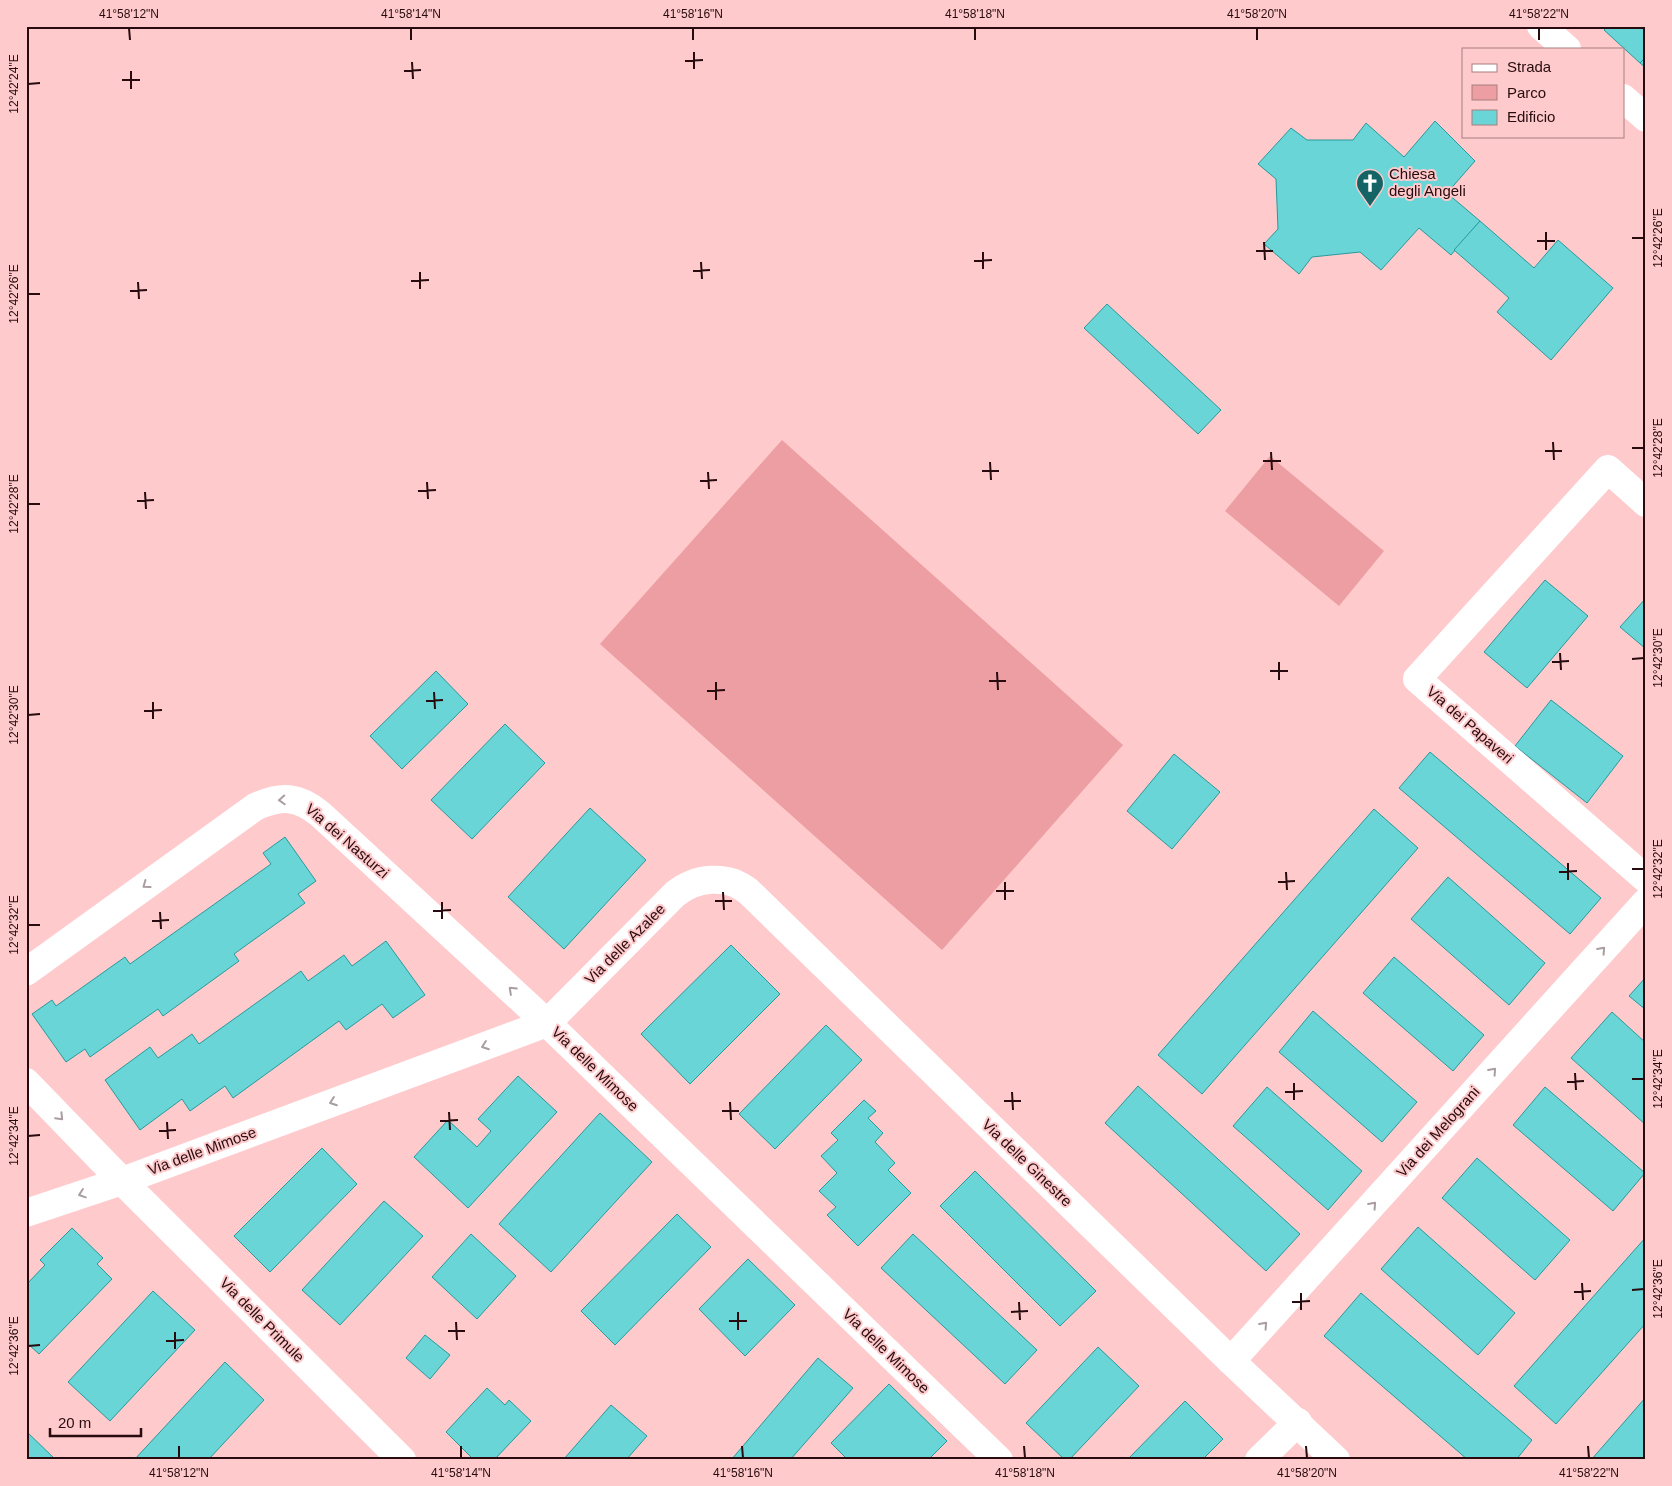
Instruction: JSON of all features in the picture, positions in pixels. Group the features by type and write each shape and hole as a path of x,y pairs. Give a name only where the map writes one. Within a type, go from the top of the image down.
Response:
{"street":[{"path":"1541,26 1566,48"},
{"path":"1624,99 1646,118"},
{"name":"Via dei Papaveri","path":"1646,503 1608,469 1417,679 1646,879"},
{"name":"Via dei Nasturzi","path":"26,972 246,812 266,802 285,798 304,803 320,814 548,1022"},
{"name":"Via delle Azalee","path":"548,1022 675,894 691,884 712,880"},
{"name":"Via delle Ginestre","path":"712,880 732,882 748,891 1231,1361 1298,1422 1336,1460"},
{"name":"Via dei Melograni","path":"1231,1361 1646,902"},
{"name":"Via delle Mimose","path":"26,1213 122,1180 548,1022 999,1460"},
{"path":"26,1082 122,1180"},
{"name":"Via delle Primule","path":"122,1180 402,1460"},
{"path":"1259,1460 1298,1422"}],"green space":[{"path":"782,440 1123,745 942,950 600,644"},
{"path":"1270,456 1384,551 1339,606 1225,511"}],"building":[{"path":"1608,26 1646,26 1646,57 1640,63 1604,30"},
{"path":"1646,57 1646,68 1640,63"},
{"name":"Chiesa degli Angeli","path":"1435,121 1475,161 1447,193 1480,221 1451,255 1419,228 1381,270 1360,252 1312,257 1299,274 1264,244 1278,229 1276,179 1258,164 1291,128 1307,140 1353,140 1366,123 1404,157"},
{"path":"1480,221 1534,268 1558,240 1613,288 1551,360 1497,312 1509,298 1454,250"},
{"path":"1107,304 1221,410 1198,434 1084,328"},
{"path":"1545,580 1588,616 1527,688 1484,652"},
{"path":"1646,598 1646,649 1620,627"},
{"path":"436,671 468,704 402,769 370,736"},
{"path":"1551,700 1623,756 1587,803 1515,746"},
{"path":"505,724 545,763 472,839 431,800"},
{"path":"1430,752 1601,898 1570,934 1399,788"},
{"path":"1174,754 1220,792 1172,849 1127,811"},
{"path":"590,808 646,860 564,949 508,897"},
{"path":"1374,809 1418,848 1202,1094 1158,1055"},
{"path":"285,837 316,881 298,894 305,903 234,954 239,961 163,1016 158,1009 90,1057 85,1049 66,1062 32,1014 52,1000 56,1006 125,957 130,964 271,864 263,853"},
{"path":"1448,877 1545,963 1509,1005 1411,919"},
{"path":"386,941 425,995 393,1018 382,1004 346,1030 339,1021 233,1098 225,1086 190,1111 182,1099 140,1130 105,1080 150,1047 158,1058 192,1034 199,1044 301,971 308,981 344,955 352,966"},
{"path":"731,945 780,994 690,1084 641,1034"},
{"path":"1394,957 1484,1035 1453,1071 1363,993"},
{"path":"1646,977 1646,1010 1629,996"},
{"path":"1313,1011 1417,1102 1382,1142 1279,1052"},
{"path":"1612,1012 1646,1043 1646,1125 1571,1058"},
{"path":"826,1025 862,1060 775,1149 739,1114"},
{"path":"518,1076 557,1112 468,1208 414,1157 448,1120 477,1147 491,1131 478,1119"},
{"path":"1138,1086 1300,1234 1266,1271 1105,1123"},
{"path":"1267,1087 1362,1171 1328,1210 1233,1126"},
{"path":"1545,1087 1645,1173 1613,1211 1513,1125"},
{"path":"864,1100 876,1111 868,1118 883,1133 875,1142 895,1163 888,1170 911,1193 858,1246 827,1215 836,1207 819,1191 837,1173 821,1156 838,1140 831,1133"},
{"path":"600,1113 652,1162 551,1272 499,1224"},
{"path":"322,1148 357,1184 270,1272 234,1236"},
{"path":"1477,1158 1570,1240 1535,1280 1442,1198"},
{"path":"975,1171 1096,1291 1060,1326 940,1206"},
{"path":"384,1201 423,1236 340,1325 302,1290"},
{"path":"677,1214 711,1247 615,1345 581,1311"},
{"path":"1418,1227 1515,1313 1478,1355 1381,1269"},
{"path":"72,1228 103,1258 97,1264 112,1279 39,1354 26,1342 26,1285 45,1265 40,1260"},
{"path":"471,1234 516,1276 477,1319 432,1277"},
{"path":"913,1234 1037,1350 1005,1384 881,1268"},
{"path":"1646,1237 1646,1323 1556,1424 1514,1386"},
{"path":"748,1259 795,1305 745,1356 699,1309"},
{"path":"153,1291 195,1330 110,1421 68,1382"},
{"path":"1361,1293 1532,1440 1516,1460 1468,1460 1324,1336"},
{"path":"425,1335 450,1355 430,1379 406,1358"},
{"path":"1098,1347 1139,1386 1069,1460 1065,1460 1026,1423"},
{"path":"818,1358 853,1388 790,1460 731,1460"},
{"path":"225,1362 264,1400 208,1460 134,1460"},
{"path":"889,1384 947,1441 928,1460 848,1460 831,1443"},
{"path":"487,1388 505,1405 509,1400 531,1421 494,1460 474,1460 446,1432"},
{"path":"1646,1397 1646,1460 1591,1460"},
{"path":"1185,1401 1223,1439 1202,1460 1127,1460"},
{"path":"611,1405 647,1436 626,1460 563,1460"},
{"path":"26,1431 56,1460 26,1460"}],"place":[{"name":"Chiesa degli Angeli","path":"1370,207"}]}
